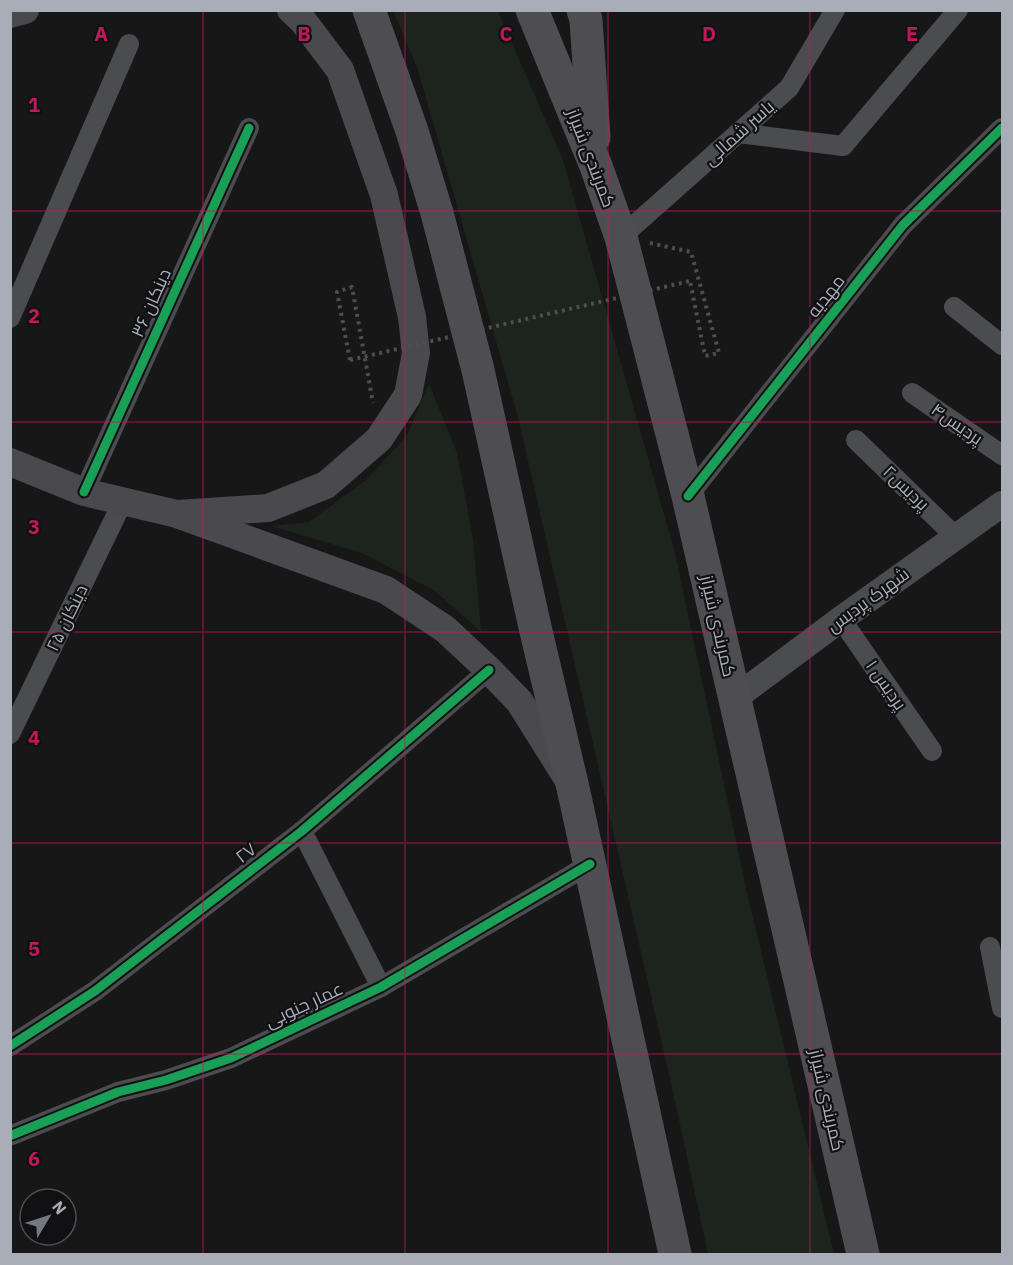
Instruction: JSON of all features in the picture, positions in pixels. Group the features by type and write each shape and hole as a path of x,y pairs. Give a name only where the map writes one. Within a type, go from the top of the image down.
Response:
{"highway":[{"path":"369,10 412,132 437,213 478,370 590,864 675,1254"},
{"name":"کمربندی شیراز","path":"531,10 596,166 621,237 688,496 863,1254"},
{"path":"583,10 586,20 596,166"}],"main road":[{"path":"10,14 25,10"},
{"path":"177,514 268,508 326,485 379,439 408,395 416,354 412,317 384,195 340,70 303,21 291,10"},
{"path":"10,462 84,492 177,514 386,590 445,629 519,701 573,788"}],"street":[{"name":"یاسر شمالی","path":"621,237 789,88 835,10"},
{"path":"738,133 843,146 958,10"},
{"path":"10,318 129,44"},
{"name":"۳۶ دینکان","path":"84,492 249,128"},
{"name":"مهدیه","path":"688,496 903,225 1002,128"},
{"path":"954,307 1002,345"},
{"name":"پردیس۴","path":"912,393 1002,455"},
{"name":"پردیس۲","path":"856,440 956,537"},
{"name":"۲۵ دینکان","path":"10,734 123,501"},
{"name":"شهرک پردیس","path":"735,698 1002,504"},
{"name":"پردیس ۱","path":"841,619 932,751"},
{"name":"۲۷","path":"10,1046 95,992 302,831 489,670"},
{"path":"302,831 381,987"},
{"name":"عمار جنوبی","path":"12,1135 118,1092 166,1080 231,1058 381,987 590,864"},
{"path":"990,947 1002,1008"}],"path":[{"path":"379,439 352,287 337,292 350,360 690,281 705,356 718,352 691,252 621,237"}],"shaded area":[{"path":"393,11 498,11 563,160 675,553 747,893 834,1254 708,1254 518,417 417,67"},
{"path":"429,384 457,453 473,539 481,632 435,591 362,553 271,526 309,522 366,480 406,437"}],"cycle path":[{"path":"84,492 249,128"},
{"path":"688,496 903,225 1002,128"},
{"path":"10,1046 95,991 302,831 489,670"},
{"path":"12,1135 118,1092 166,1080 231,1058 381,987 590,864"}]}
